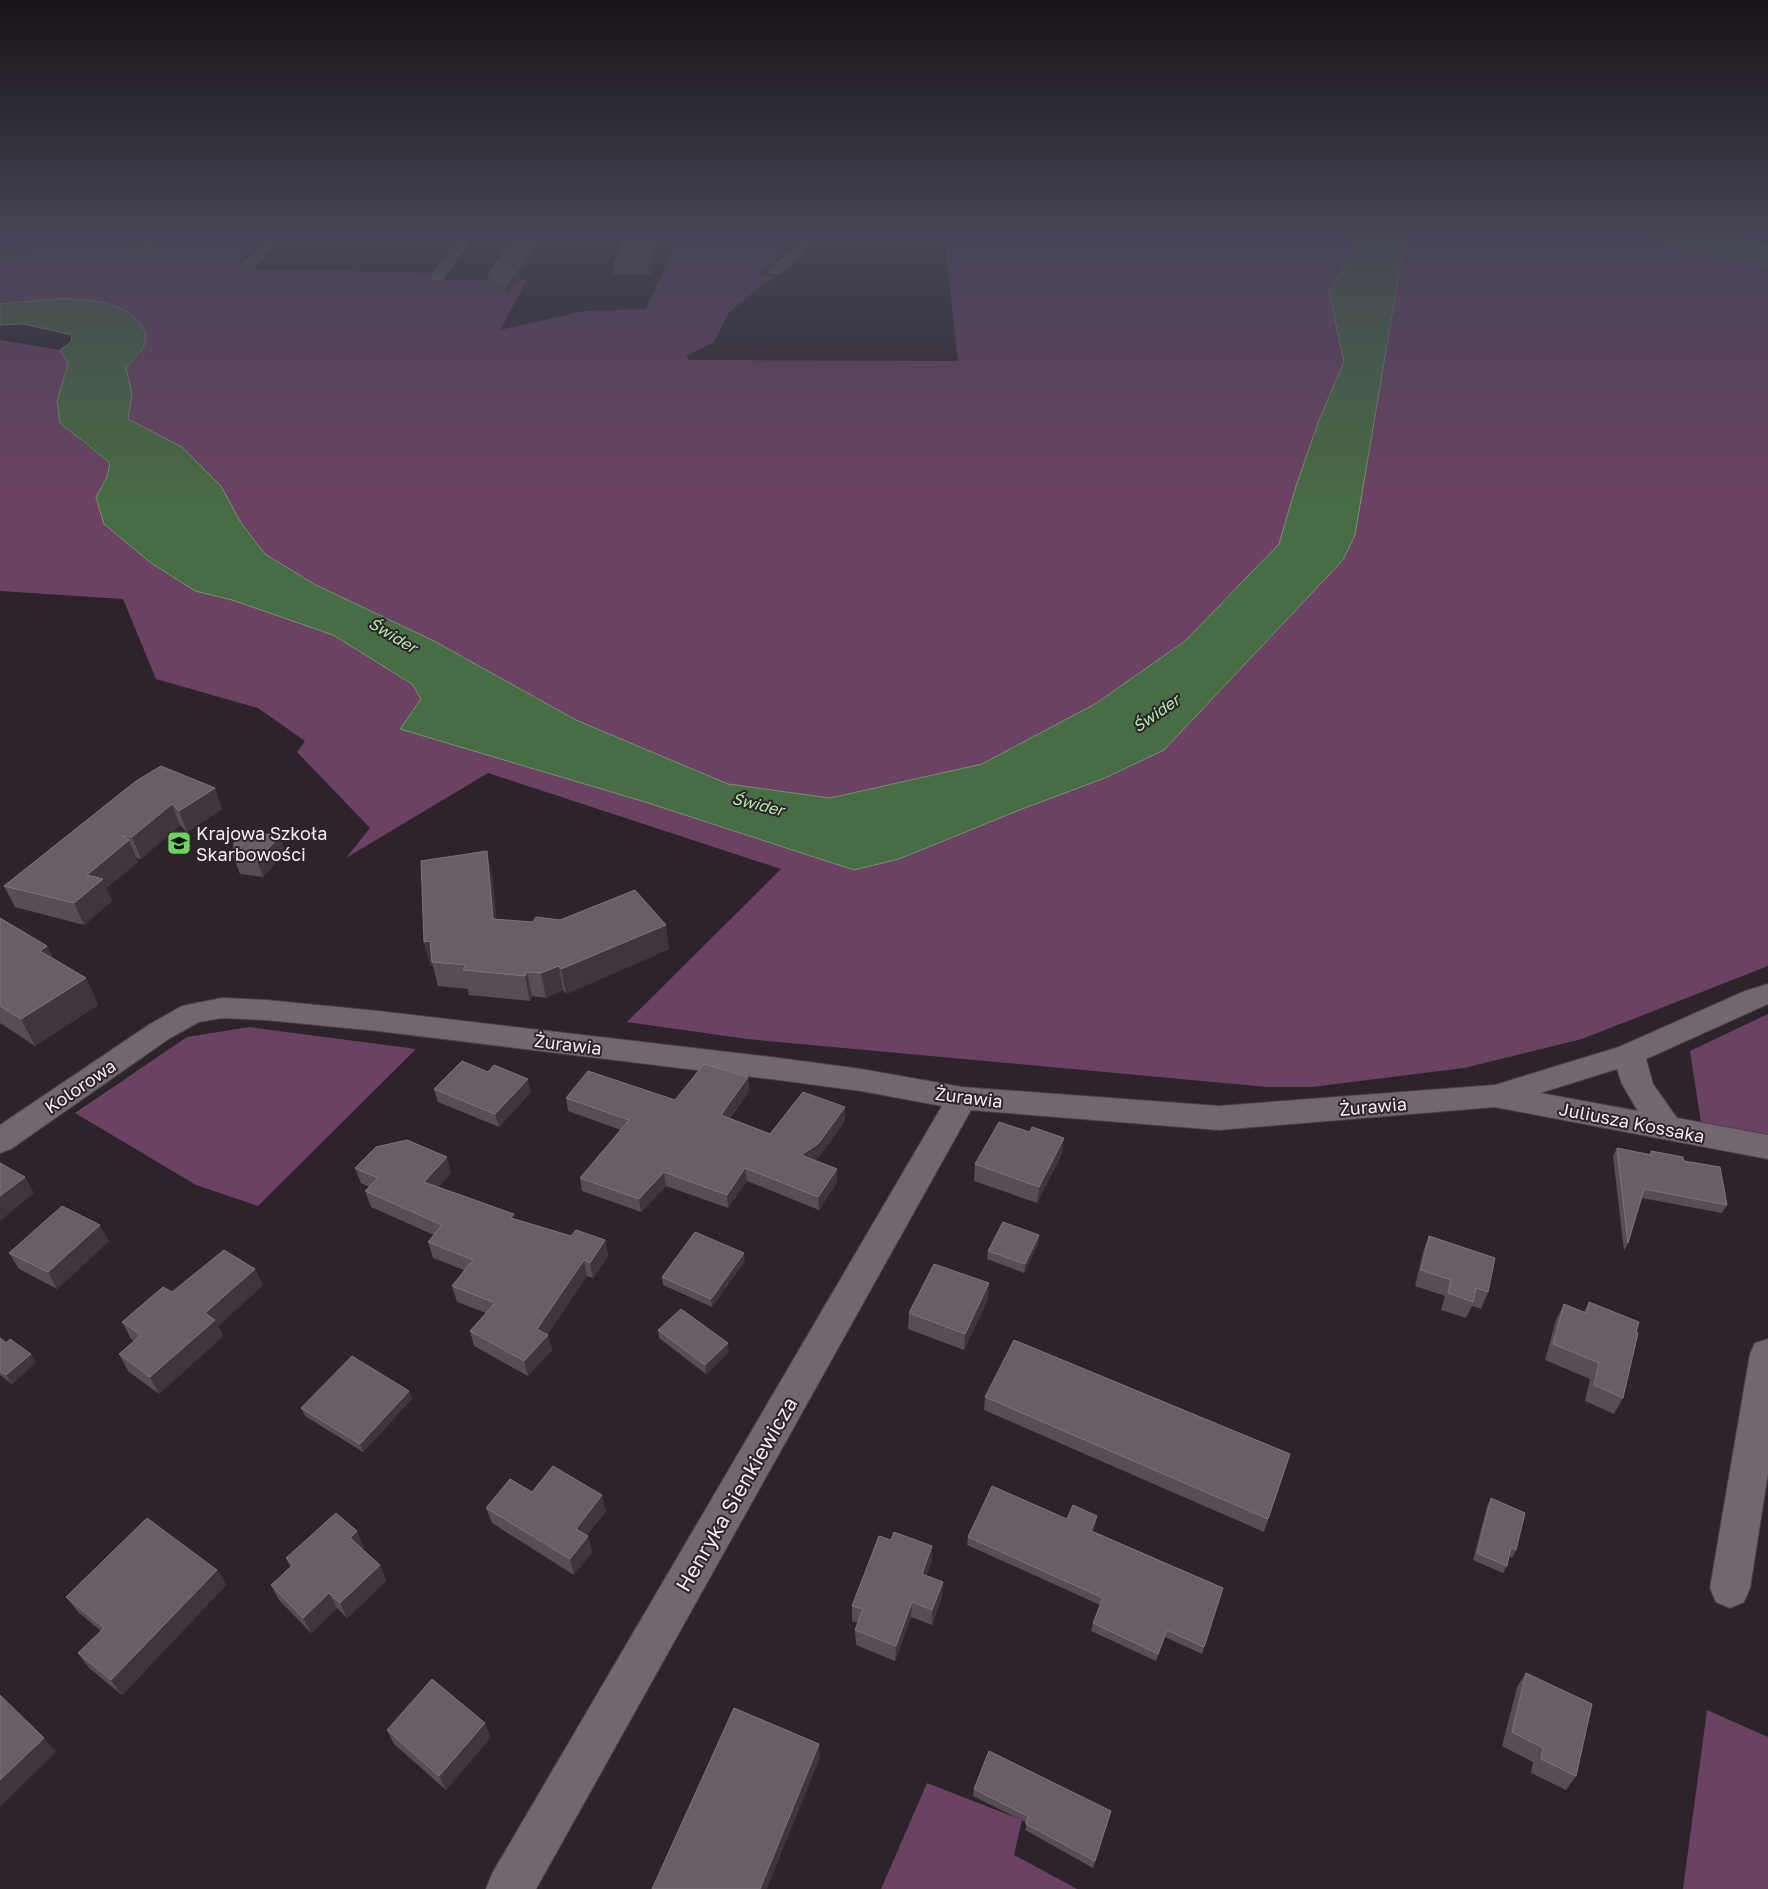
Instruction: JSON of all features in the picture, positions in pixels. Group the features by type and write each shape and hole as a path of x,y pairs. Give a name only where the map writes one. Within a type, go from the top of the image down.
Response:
{"street":[{"name":"Żurawia","path":"160,1031 192,1012 222,1008 266,1010 378,1021 770,1068 861,1080 962,1098 1219,1118 1495,1096 1630,1054 1768,994"},
{"name":"Kolorowa","path":"0,1141 160,1031"},
{"path":"1630,1054 1630,1066 1644,1098 1667,1128"},
{"name":"Juliusza Kossaka","path":"1495,1096 1768,1147"},
{"name":"Henryka Sienkiewicza","path":"510,1889 962,1098"},
{"path":"1730,1588 1768,1354"}],"shaded area":[{"path":"87,324 503,324 500,330 526,324 723,324 714,342 686,356 689,360 958,361 954,324 1336,324 1344,362 1319,420 1296,486 1279,544 1185,641 1095,704 982,764 829,798 728,784 576,720 434,641 314,584 265,554 182,447 128,419 132,394 126,368 141,353"},
{"path":"1390,324 1768,324 1768,966 1582,1039 1464,1068 1312,1087 1267,1087 747,1039 627,1022 781,869 488,773 346,858 370,828 297,752 305,741 258,708 156,679 123,599 0,591 0,340 60,350 68,364 65,379 81,441 110,463 107,477 96,497 104,524 151,563 195,591 232,600 333,635 412,684 421,699 401,729 645,802 854,870 899,859 1022,809 1105,778 1164,750 1343,560 1355,534"},
{"path":"1768,1014 1768,1135 1701,1123 1690,1051"},
{"path":"249,1027 416,1049 258,1206 196,1185 75,1113 187,1037"},
{"path":"1707,1710 1768,1737 1768,1889 1683,1889"},
{"path":"927,1783 1022,1820 1014,1855 1077,1889 881,1889"}],"water":[{"name":"Świder","path":"25,324 141,324 146,340 141,351 126,368 132,394 128,419 182,447 221,486 241,523 265,554 314,584 434,641 576,720 728,784 830,798 982,764 1095,704 1185,641 1279,544 1296,486 1319,420 1344,362 1336,324 1390,324 1355,535 1343,560 1164,750 1105,778 1022,809 899,859 854,870 645,802 400,729 421,699 412,684 333,635 232,600 195,591 151,563 104,524 96,497 107,477 110,463 60,423 57,401 68,364 60,350 71,342 72,335"}],"building":[{"path":"161,766 215,788 179,811 172,804 132,837 121,836 129,840 87,875 103,879 74,903 4,886 136,781"},
{"path":"244,831 280,836 257,861 234,858 234,843"},
{"path":"487,851 493,919 533,922 536,917 560,920 635,890 666,925 561,969 559,966 541,973 527,972 525,976 463,970 466,965 432,962 430,941 424,942 421,861"},
{"path":"0,918 47,946 40,951 86,978 21,1019 0,1006"},
{"path":"462,1061 488,1072 494,1065 528,1079 495,1114 434,1089"},
{"path":"704,1064 748,1077 721,1115 770,1134 803,1092 845,1107 818,1144 801,1155 837,1169 818,1197 745,1168 727,1195 664,1172 639,1199 580,1178 629,1120 566,1098 588,1071 675,1100"},
{"path":"999,1122 1030,1132 1032,1127 1064,1138 1039,1187 975,1164"},
{"path":"407,1140 447,1157 424,1182 514,1214 511,1218 571,1236 576,1230 605,1240 590,1263 584,1260 537,1329 548,1335 524,1361 470,1331 495,1303 452,1286 473,1260 428,1242 442,1225 365,1191 378,1178 355,1168 376,1147"},
{"path":"1617,1148 1651,1155 1651,1151 1683,1157 1684,1161 1720,1167 1727,1205 1644,1189 1628,1243"},
{"path":"0,1163 25,1177 0,1196"},
{"path":"62,1206 100,1225 48,1272 9,1253"},
{"path":"1003,1222 1039,1235 1025,1264 988,1251"},
{"path":"695,1232 744,1253 711,1299 662,1277"},
{"path":"1429,1236 1495,1258 1488,1292 1476,1288 1473,1302 1448,1293 1451,1280 1421,1270"},
{"path":"224,1250 255,1269 205,1313 215,1320 150,1377 119,1354 141,1335 122,1322 163,1287 172,1292"},
{"path":"934,1264 989,1283 965,1334 909,1313"},
{"path":"1589,1302 1639,1322 1623,1398 1594,1385 1599,1363 1553,1344 1564,1304 1586,1313"},
{"path":"681,1309 728,1343 705,1365 658,1330"},
{"path":"0,1338 6,1343 10,1339 31,1354 6,1375 0,1371"},
{"path":"1014,1340 1290,1454 1268,1519 985,1397"},
{"path":"352,1356 409,1391 360,1444 301,1408"},
{"path":"553,1466 602,1495 576,1529 588,1536 570,1559 486,1508 510,1479 532,1492"},
{"path":"992,1486 1067,1519 1073,1505 1097,1516 1091,1531 1223,1588 1204,1647 1167,1630 1158,1654 1093,1623 1103,1598 968,1537"},
{"path":"1491,1498 1525,1513 1516,1550 1511,1547 1507,1566 1477,1553"},
{"path":"336,1513 357,1531 350,1538 380,1565 340,1603 329,1593 303,1618 271,1585 293,1565 286,1558"},
{"path":"147,1518 217,1570 111,1680 78,1653 104,1628 66,1597"},
{"path":"894,1532 932,1546 922,1574 943,1582 932,1610 912,1602 896,1646 855,1630 863,1609 852,1606 879,1536 891,1540"},
{"path":"1526,1673 1592,1704 1576,1776 1541,1759 1543,1748 1512,1732"},
{"path":"432,1679 485,1723 439,1776 387,1730"},
{"path":"0,1695 44,1738 0,1780"},
{"path":"734,1708 819,1744 760,1889 652,1889"},
{"path":"989,1751 1111,1811 1095,1861 1026,1824 1028,1816 974,1789"}],"place":[{"name":"Krajowa Szkoła Skarbowości","path":"179,843"}]}
